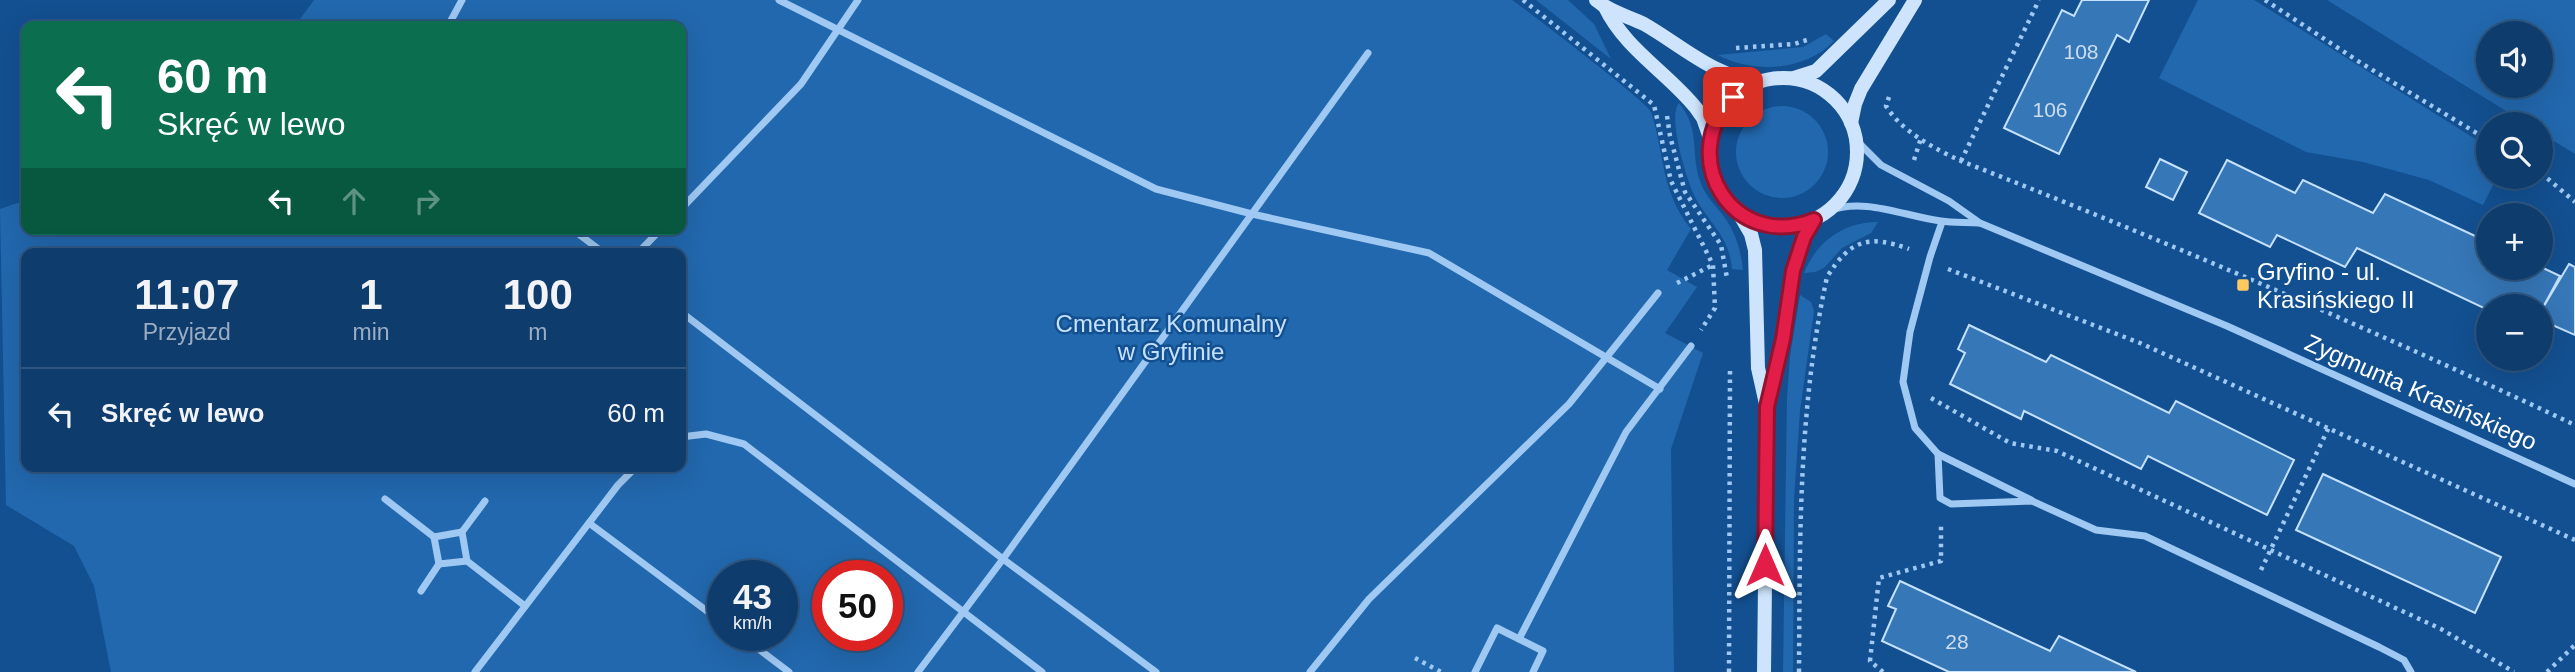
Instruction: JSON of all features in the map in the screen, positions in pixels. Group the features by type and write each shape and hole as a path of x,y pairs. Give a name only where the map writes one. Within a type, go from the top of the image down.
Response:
{"main road":[{"path":"1794,78 1816,71 1889,0"},
{"path":"1851,123 1861,89 1915,0"},
{"path":"1600,4 1642,23 1706,63 1738,79 1759,82"},
{"path":"1600,4 1629,42 1681,91 1703,118 1710,138"},
{"path":"1737,211 1756,222 1777,226 1796,225 1814,220 1828,211 1843,195 1853,176 1857,158 1856,140 1842,106 1828,92 1812,83 1794,78 1759,82 1741,90 1726,104 1716,120 1710,138 1709,159 1713,178 1751,234 1755,250 1758,368 1767,407"},
{"path":"1764,672 1767,407 1783,339 1793,271 1804,237 1814,220"}],"street":[{"path":"451,21 462,0"},
{"path":"779,0 1156,189 1252,214 1429,253 1660,389"},
{"path":"686,204 801,84 858,0"},
{"path":"918,672 1003,559 1368,54"},
{"name":"Zygmunta Krasińskiego","path":"1856,140 1881,166 1949,201 1980,223 2227,326 2575,484"},
{"name":"Zygmunta Krasińskiego","path":"1828,211 1841,206 1867,206 1942,222 1980,223"},
{"path":"1942,222 1910,332 1903,382 1915,428 1938,454 2096,530 2145,536 2379,647 2404,660 2411,672"},
{"path":"580,235 597,248"},
{"path":"644,248 655,235"},
{"path":"1310,672 1369,599 1569,404 1658,293"},
{"path":"686,316 1003,559 1156,672"},
{"path":"1519,639 1626,432 1691,346"},
{"path":"686,436 706,434 744,444 1042,672"},
{"path":"1938,454 1940,498 1951,504 2032,500"},
{"path":"475,672 618,485 631,472"},
{"path":"385,499 435,537 439,564 421,591"},
{"path":"435,537 462,532 485,502"},
{"path":"589,523 707,611"},
{"path":"462,532 467,561 525,607"},
{"path":"439,564 467,561"},
{"path":"1475,672 1497,628 1543,651 1533,672"},
{"path":"761,651 789,672"}],"path":[{"path":"1524,0 1654,105 1671,181 1713,265 1715,309"},
{"path":"1961,161 2039,0"},
{"path":"2265,0 2361,63 2476,133"},
{"path":"1706,63 1720,46 1734,48 1794,44 1815,36"},
{"path":"1681,91 1667,105 1670,136 1685,192 1721,245 1728,282"},
{"path":"1890,92 1886,106 1893,116 1938,150 2108,218 2498,388 2575,425"},
{"path":"2553,183 2575,202"},
{"path":"1799,672 1805,412 1826,277 1848,250 1865,242 1885,240 1930,257 1950,271 2140,343 2575,540"},
{"path":"1658,293 1713,265"},
{"path":"1945,282 1950,271"},
{"path":"1729,358 1729,672"},
{"path":"1920,392 2010,443 2057,451 2441,629 2514,672"},
{"path":"2253,586 2329,427"},
{"path":"1883,672 1870,661 1879,578 1941,561 1940,498"},
{"path":"2547,672 2575,645"},
{"path":"1415,658 1441,672"}],"green space":[{"name":"Cmentarz Komunalny w Gryfinie","path":"314,0 1512,0 1563,38 1651,112 1668,186 1681,215 1691,229 1667,270 1697,287 1665,333 1703,353 1671,449 1674,672 111,672 94,586 74,546 6,505 0,209 21,202 21,235 686,235 686,21 299,21"},
{"path":"1536,0 1568,0 1594,24 1611,59"},
{"path":"2198,0 2254,0 2476,139 2476,189 2491,189 2484,203 2479,203 2429,180 2363,162 2306,152 2159,78"},
{"path":"2327,0 2575,0 2575,154 2553,140 2553,112 2508,112 2485,98 2553,98 2553,21 2476,21 2476,92"},
{"path":"1826,34 1834,41 1809,59 1794,64 1763,67 1732,61 1718,55 1803,47"},
{"path":"1679,103 1693,132 1700,181 1732,230 1743,270 1732,269 1723,239 1695,197 1683,164 1677,135 1675,121"},
{"path":"1782,106 1800,109 1815,119 1825,134 1828,152 1825,170 1815,185 1800,195 1782,198 1764,195 1749,185 1739,170 1736,152 1739,134 1749,119 1764,109"},
{"path":"1878,222 1871,233 1842,248 1824,268 1804,273 1816,252 1833,235 1854,225"},
{"path":"1800,295 1811,302 1814,311 1800,411 1794,499 1793,672 1783,672 1787,398 1790,356"}],"building":[{"path":"2082,0 2149,0 2129,42 2117,35 2059,154 2004,128 2062,10 2074,16"},
{"path":"2160,159 2187,172 2173,200 2146,187"},
{"path":"2227,160 2295,193 2303,180 2373,213 2385,194 2476,236 2476,280 2553,280 2553,273 2560,276 2550,294 2476,294 2476,304 2357,248 2345,267 2277,235 2270,247 2199,213"},
{"path":"2569,264 2575,267 2575,335 2553,325 2551,294"},
{"path":"1969,325 2046,362 2051,355 2169,413 2176,401 2294,460 2267,515 2148,456 2141,469 2024,411 2021,419 1950,384 1965,353 1958,349"},
{"path":"2323,474 2501,557 2475,613 2296,530"},
{"path":"1900,581 2050,651 2059,636 2136,672 1949,672 1882,641 1896,609 1888,606"}],"place":[{"name":"Gryfino - ul. Krasińskiego II","path":"2243,285"}],"route":[{"path":"1733,97 1720,112 1712,129 1709,159 1717,188 1737,211 1756,222 1787,226 1814,220 1804,237 1793,271 1783,339 1767,407 1765,565"}]}
